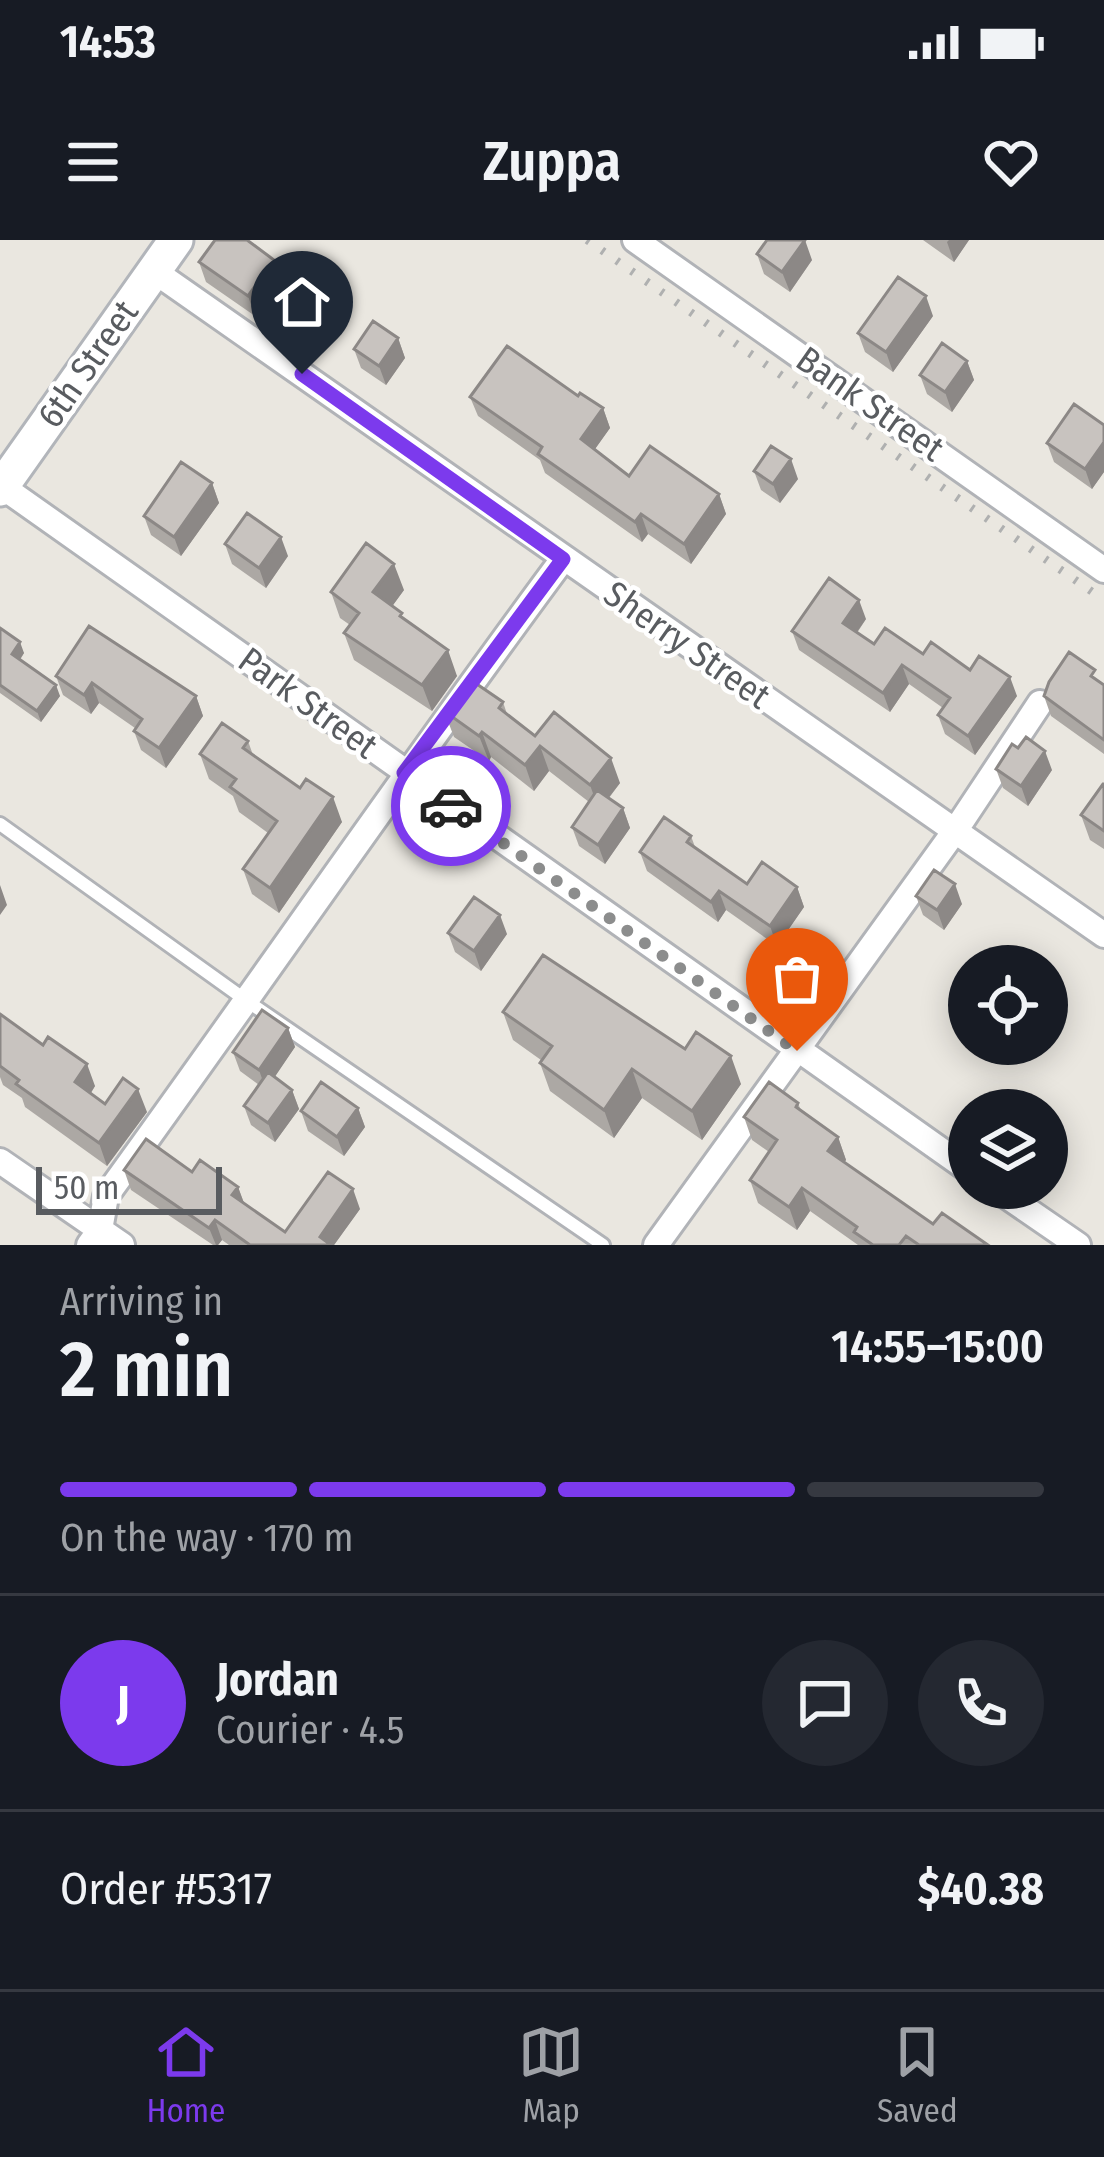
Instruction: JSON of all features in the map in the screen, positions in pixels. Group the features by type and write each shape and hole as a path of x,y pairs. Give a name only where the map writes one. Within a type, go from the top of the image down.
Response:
{"street":[{"name":"6th Street","path":"1,486 176,240"},
{"name":"Bank Street","path":"635,240 1102,566"},
{"name":"Sherry Street","path":"154,271 1104,934"},
{"name":"Park Street","path":"1,486 948,1155"},
{"path":"95,1238 106,1196 248,1001 404,773 563,559"},
{"path":"656,1245 956,828 1040,703"},
{"path":"0,1161 95,1238 122,1245"},
{"path":"1026,1209 1078,1245"}],"lane":[{"path":"0,824 603,1245"}],"building":[{"path":"215,240 247,240 274,260 248,296 199,262"},
{"path":"767,240 805,240 782,272 757,254"},
{"path":"898,277 926,296 886,352 858,333"},
{"path":"373,321 398,338 379,366 354,349"},
{"path":"942,343 967,361 945,392 920,375"},
{"path":"507,346 603,408 581,439 629,476 650,446 719,494 684,544 641,514 635,522 538,454 542,447 470,397"},
{"path":"1074,404 1104,425 1104,442 1085,469 1047,443"},
{"path":"771,446 791,459 773,484 754,471"},
{"path":"181,462 212,483 174,537 144,516"},
{"path":"247,513 281,537 259,568 225,544"},
{"path":"366,543 394,564 373,592 448,650 422,685 344,633 359,613 331,592"},
{"path":"829,578 859,600 843,623 874,644 885,628 923,654 931,642 970,670 979,656 1010,677 968,736 938,715 950,698 902,665 883,693 792,631"},
{"path":"89,626 196,696 159,748 134,731 142,719 92,683 84,695 56,676"},
{"path":"0,628 20,642 12,654 56,685 37,711 0,685"},
{"path":"1069,652 1095,670 1091,676 1104,685 1104,740 1044,696"},
{"path":"468,678 503,702 499,708 535,736 554,712 611,758 590,785 540,746 525,765 482,732 479,736 444,711"},
{"path":"222,723 248,741 243,748 300,788 306,779 333,797 270,888 243,869 277,821 230,787 236,779 200,754"},
{"path":"1026,737 1045,751 1021,786 996,769 1012,744 1018,748"},
{"path":"1104,784 1104,831 1081,815"},
{"path":"597,790 623,808 598,845 572,827"},
{"path":"664,817 691,836 687,842 747,884 762,862 797,887 770,926 719,891 711,902 640,852"},
{"path":"934,870 955,884 937,910 916,896"},
{"path":"474,897 500,915 474,951 448,933"},
{"path":"543,955 685,1049 696,1032 731,1056 692,1111 632,1069 604,1110 540,1063 552,1046 503,1012"},
{"path":"262,1010 288,1028 259,1070 233,1052"},
{"path":"0,1014 43,1045 48,1037 87,1064 75,1082 105,1104 123,1078 138,1089 99,1143 16,1084 19,1080 0,1066"},
{"path":"268,1072 292,1090 268,1123 244,1106"},
{"path":"321,1082 358,1108 337,1137 301,1111"},
{"path":"769,1082 838,1137 828,1151 933,1224 942,1213 988,1245 919,1245 906,1236 899,1245 873,1245 854,1232 857,1227 802,1188 789,1207 750,1180 777,1140 744,1117"},
{"path":"146,1139 192,1172 200,1160 238,1187 232,1195 285,1232 328,1172 353,1189 320,1237 331,1245 250,1245 215,1220 209,1228 124,1170"}],"railway":[{"path":"587,240 1104,600"}],"way so far":[{"path":"451,806 797,1051"}],"route":[{"path":"302,374 563,559 404,773 451,806"}]}
